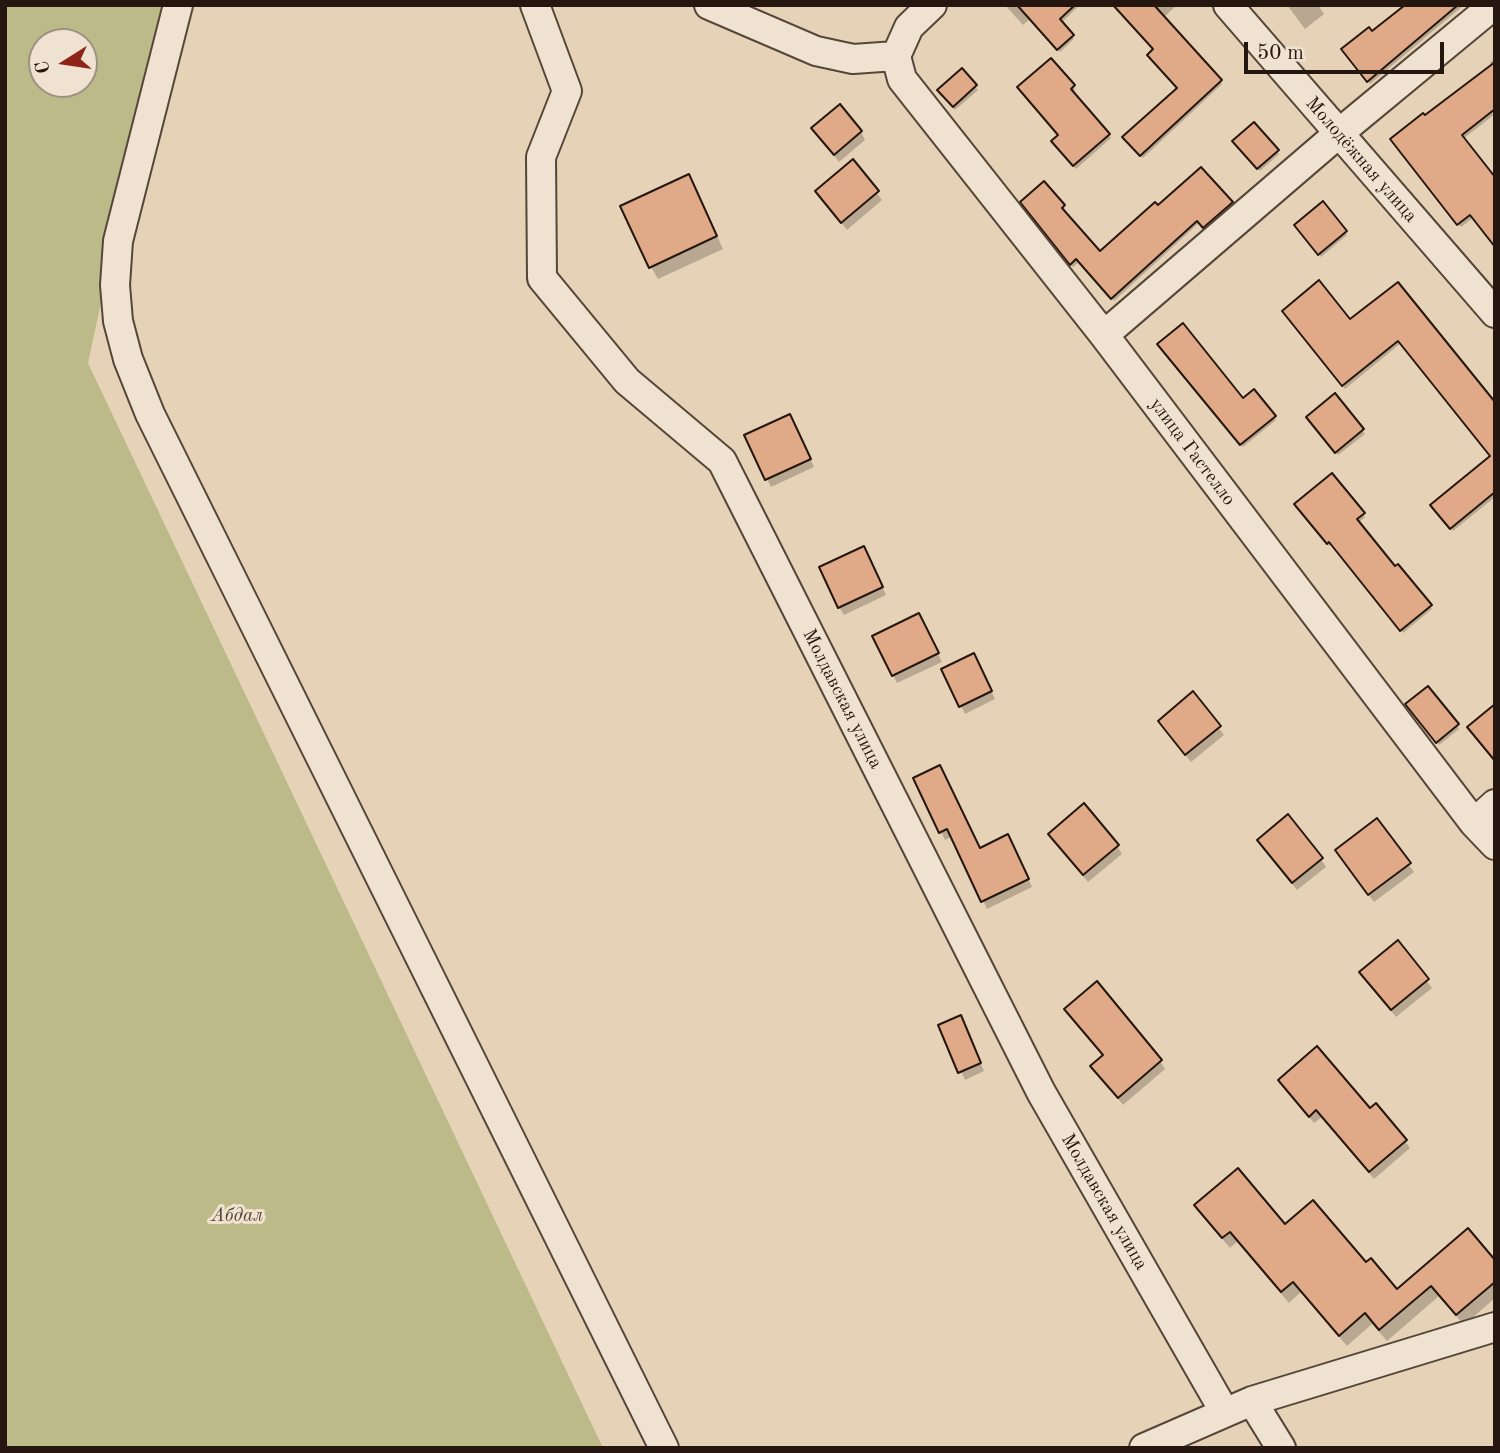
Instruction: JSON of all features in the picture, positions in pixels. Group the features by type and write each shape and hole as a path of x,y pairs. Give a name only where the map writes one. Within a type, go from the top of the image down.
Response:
{"street":[{"path":"178,5 118,241 115,285 118,321 128,359 157,426 664,1448"},
{"name":"Молдавская улица","path":"535,5 567,91 541,157 542,278 627,381 722,461 1041,1092 1224,1411"},
{"path":"709,5 816,51 853,59 896,56 909,27 932,5"},
{"name":"Молодёжная улица","path":"1228,5 1495,313"},
{"path":"1104,335 1338,134 1494,5"},
{"name":"улица Гастелло","path":"896,56 902,79 1484,813 1495,845"},
{"path":"1144,1448 1252,1401 1495,1327"},
{"path":"1252,1401 1281,1448"}],"green space":[{"name":"Абдал","path":"5,5 165,5 88,363 603,1448 5,1448"}],"building":[{"path":"1017,5 1075,5 1060,19 1074,35 1057,50"},
{"path":"1113,5 1154,5 1222,80 1140,156 1122,137 1177,88 1147,55 1153,49"},
{"path":"1405,5 1458,5 1367,82 1341,49 1369,27 1372,31"},
{"path":"1051,58 1075,85 1071,89 1110,134 1073,166 1051,141 1058,135 1017,87"},
{"path":"1495,62 1495,109 1462,135 1495,177 1495,247 1470,215 1457,225 1390,139"},
{"path":"962,68 977,85 953,107 937,90"},
{"path":"840,104 862,131 834,155 811,128"},
{"path":"1254,122 1279,150 1257,169 1232,141"},
{"path":"853,159 879,191 841,223 815,191"},
{"path":"1201,167 1233,202 1203,228 1197,221 1111,299 1076,259 1070,265 1020,202 1044,181 1065,205 1062,208 1100,251 1155,202 1158,205"},
{"path":"689,174 717,236 649,268 620,206"},
{"path":"1323,201 1347,231 1318,255 1294,225"},
{"path":"1319,280 1350,319 1398,282 1495,402 1495,492 1450,529 1430,505 1490,456 1398,341 1342,386 1282,311"},
{"path":"1183,323 1243,398 1254,389 1276,416 1240,445 1157,344"},
{"path":"1335,393 1364,429 1335,453 1306,417"},
{"path":"790,414 811,459 765,480 744,435"},
{"path":"1332,473 1365,513 1357,519 1395,566 1398,564 1432,605 1400,631 1329,542 1327,544 1294,504"},
{"path":"864,546 883,587 838,608 819,567"},
{"path":"919,613 939,653 892,676 872,636"},
{"path":"974,653 992,691 959,707 941,669"},
{"path":"1428,686 1459,724 1436,743 1405,704"},
{"path":"1193,691 1221,726 1185,755 1158,721"},
{"path":"1495,704 1495,761 1467,727"},
{"path":"940,765 980,848 1008,834 1029,879 981,902 947,829 939,833 913,778"},
{"path":"1084,803 1119,845 1083,875 1048,834"},
{"path":"1288,814 1323,858 1292,883 1257,840"},
{"path":"1377,818 1411,863 1368,895 1335,850"},
{"path":"1398,940 1429,979 1391,1010 1359,972"},
{"path":"1097,981 1162,1060 1118,1098 1090,1066 1103,1055 1064,1009"},
{"path":"961,1015 981,1063 958,1073 938,1025"},
{"path":"1317,1046 1370,1108 1376,1103 1407,1140 1369,1172 1316,1110 1309,1117 1278,1080"},
{"path":"1238,1168 1285,1224 1313,1200 1366,1262 1371,1258 1397,1289 1468,1228 1495,1260 1495,1282 1456,1315 1431,1286 1379,1330 1365,1313 1339,1336 1293,1282 1281,1292 1230,1232 1222,1238 1194,1205"}]}
